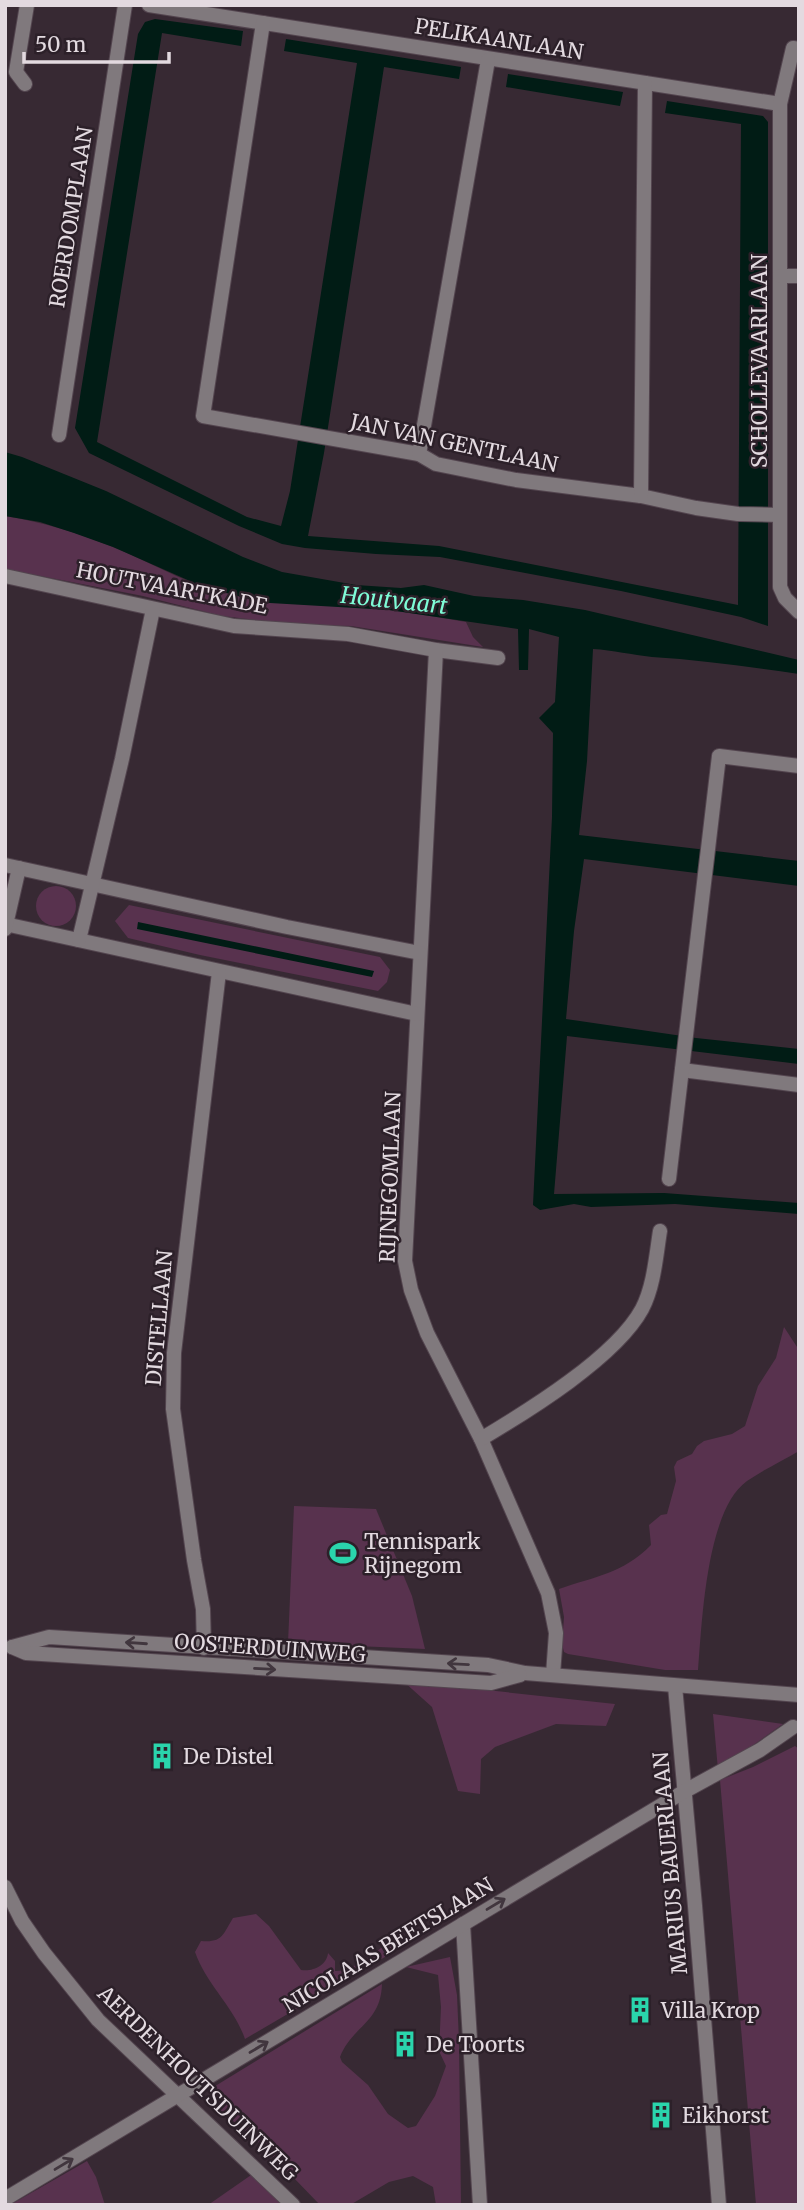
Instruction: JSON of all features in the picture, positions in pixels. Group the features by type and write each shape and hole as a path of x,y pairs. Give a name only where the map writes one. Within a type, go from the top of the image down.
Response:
{"street":[{"path":"25,84 16,72 26,5"},
{"name":"ROERDOMPLAAN","path":"59,435 125,5"},
{"name":"PELIKAANLAAN","path":"149,5 780,104"},
{"name":"JAN VAN GENTLAAN","path":"263,23 204,416 419,454 436,464 516,480 640,496 738,514 776,515"},
{"path":"780,104 793,48 799,49"},
{"path":"419,454 488,60"},
{"path":"640,496 645,83"},
{"name":"SCHOLLEVAARLAAN","path":"780,104 776,515 780,587 785,598 799,612"},
{"path":"780,276 799,276"},
{"name":"HOUTVAARTKADE","path":"5,576 234,626 348,634 498,658"},
{"path":"79,940 122,759 153,608"},
{"name":"RIJNEGOMLAAN","path":"436,650 405,1261 411,1290 427,1333 481,1439 548,1593 556,1633 553,1675"},
{"path":"669,1179 719,756 799,766"},
{"path":"417,1014 6,926 12,866 287,927 420,953"},
{"name":"DISTELLAAN","path":"197,1665 204,1648 203,1609 173,1409 174,1353 219,972"},
{"path":"683,1063 799,1085"},
{"path":"481,1439 531,1409 613,1346 642,1308 654,1270 660,1231"},
{"name":"OOSTERDUINWEG","path":"8,1647 49,1637 488,1665 525,1673 799,1695"},
{"name":"OOSTERDUINWEG","path":"8,1647 26,1653 491,1683 525,1673"},
{"name":"MARIUS BAUERLAAN","path":"675,1686 719,2205"},
{"name":"NICOLAAS BEETSLAAN","path":"5,2199 685,1791 760,1750 793,1727"},
{"name":"AERDENHOUTSDUINWEG","path":"5,1887 22,1921 44,1953 98,2020 293,2205"},
{"path":"463,1924 480,2205"}],"shaded area":[{"path":"5,516 87,537 190,582 235,596 387,610 466,622 473,637 483,647 351,626 300,625 222,616 143,596 5,569"},
{"path":"56,886 70,892 76,906 70,920 56,926 42,920 36,906 42,892"},
{"path":"129,905 380,957 390,970 387,982 378,991 128,938 115,921"},
{"path":"784,1327 799,1350 799,1451 747,1481 733,1496 723,1516 704,1597 698,1670 665,1670 564,1652 564,1617 559,1589 619,1568 651,1545 649,1525 661,1515 667,1514 676,1481 674,1467 677,1461 692,1454 704,1441 732,1434 745,1426 758,1386 776,1358"},
{"name":"Tennispark Rijnegom","path":"294,1506 376,1509 412,1596 425,1649 288,1643"},
{"path":"403,1681 615,1704 606,1726 556,1724 495,1747 481,1759 480,1794 458,1791 432,1707"},
{"path":"713,1714 783,1724 718,1770"},
{"path":"795,1746 799,1749 799,2205 756,2205 720,1780"},
{"path":"256,1914 269,1926 301,1970 319,1967 328,1953 335,1961 335,1971 343,1970 368,1958 398,1934 407,1944 245,2039 195,1952 201,1941 218,1939 233,1918"},
{"path":"450,1957 457,1995 461,2205 436,2205 433,2187 413,2176 389,2182 350,2205 320,2205 264,2147 212,2103 212,2088 382,1984 377,2008 351,2038 340,2057 342,2062 368,2085 388,2114 408,2128 416,2126 435,2096 446,2066 439,2051 441,2007 438,1975 406,1967"},
{"path":"87,2161 96,2177 105,2205 10,2205"},
{"path":"254,2173 285,2205 208,2205"}],"water":[{"path":"155,19 243,31 241,46 162,33 97,442 247,517 281,526 290,491 357,63 284,51 286,39 461,67 459,79 384,67 324,453 308,536 439,546 738,605 741,124 665,113 667,101 763,116 768,122 768,626 741,617 621,591 440,557 376,554 282,544 89,453 75,428 138,34 145,22"},
{"path":"508,74 623,92 620,106 506,87"},
{"name":"Houtvaart","path":"5,452 106,491 243,557 282,572 356,585 401,588 424,585 474,596 523,600 585,610 799,660 799,674 593,649 587,761 579,835 799,861 799,886 584,859 566,1019 696,1038 799,1049 799,1064 567,1036 554,1194 664,1193 799,1203 799,1214 675,1204 591,1207 574,1204 540,1210 533,1205 552,817 553,733 539,718 555,702 559,637 529,629 528,670 519,670 518,629 389,610 270,603 199,585 74,533 40,522 5,516"},
{"path":"138,922 374,971 372,977 137,929"}],"place":[{"name":"Tennispark Rijnegom","path":"343,1553"},
{"name":"De Distel","path":"162,1756"},
{"name":"Villa Krop","path":"640,2010"},
{"name":"De Toorts","path":"405,2044"},
{"name":"Eikhorst","path":"661,2115"}]}
